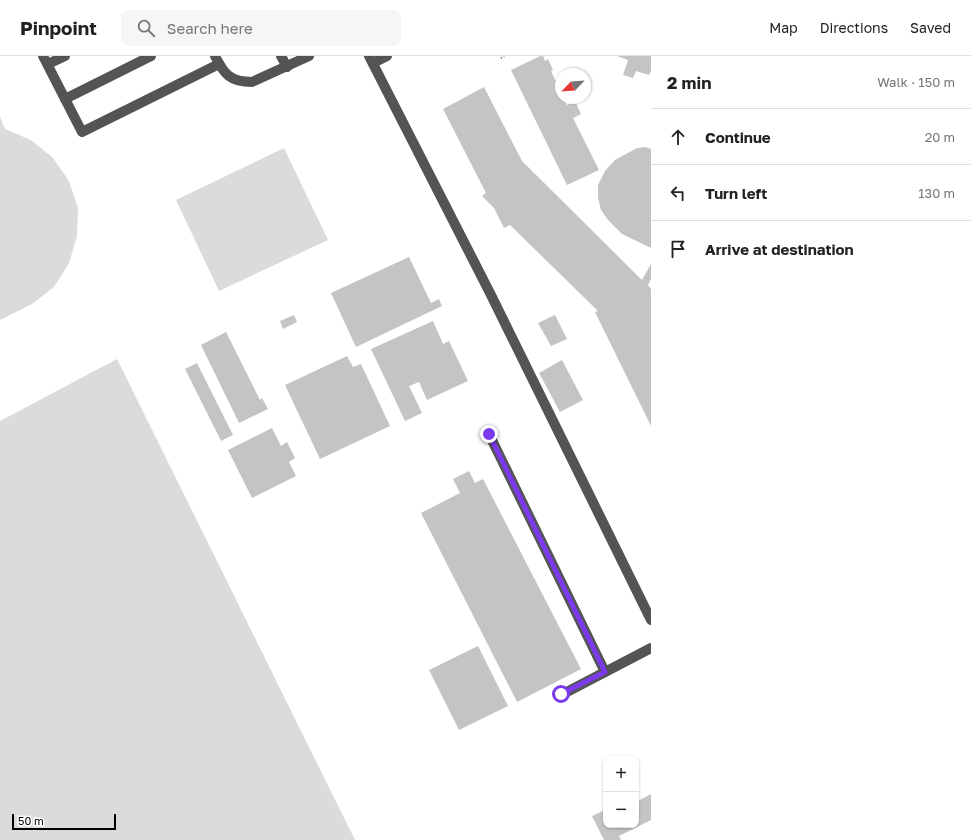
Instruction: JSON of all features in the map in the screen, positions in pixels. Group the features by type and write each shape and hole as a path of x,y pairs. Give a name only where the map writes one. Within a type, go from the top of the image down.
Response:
{"lane":[{"path":"65,56 45,60 82,132 217,60 232,79 242,82 252,82 309,56"},
{"path":"65,99 151,56"},
{"path":"281,56 287,67"},
{"path":"387,56 371,59 494,302 651,620"},
{"path":"489,434 605,672"},
{"path":"561,694 651,648"}],"shaded area":[{"path":"0,117 5,129 31,140 53,158 69,181 78,208 77,236 69,263 54,287 32,304 0,320"},
{"path":"284,148 328,240 219,291 176,200"},
{"path":"117,359 355,840 0,840 0,421"}],"building":[{"path":"540,56 543,56 545,61 548,59 553,70 551,71 555,80 555,104 576,104 581,114 573,118 599,170 567,185 511,70"},
{"path":"617,56 651,56 651,71 649,75 636,71 633,78 623,75 628,60"},
{"path":"484,87 522,161 642,280 651,264 651,279 648,285 651,289 651,426 595,312 598,311 510,225 504,228 494,208 482,196 486,193 443,109"},
{"path":"646,147 651,149 651,248 622,234 608,220 601,210 598,198 598,185 605,171 615,160 637,148"},
{"path":"409,257 431,303 439,299 442,306 356,347 331,293"},
{"path":"294,315 297,322 283,329 280,321"},
{"path":"555,315 567,339 551,346 538,323"},
{"path":"433,321 443,344 449,341 468,381 427,400 419,382 409,386 422,413 405,421 371,349"},
{"path":"226,332 260,400 262,398 268,409 239,423 201,345"},
{"path":"347,356 353,367 361,364 390,426 320,459 285,385"},
{"path":"562,360 583,400 560,412 539,373"},
{"path":"197,363 233,435 221,441 185,369"},
{"path":"272,428 281,446 287,442 295,458 289,462 296,476 252,498 228,450"},
{"path":"469,471 475,483 483,479 581,669 517,702 421,513 460,493 453,479"},
{"path":"478,646 508,706 459,730 429,670"},
{"path":"651,794 651,820 639,826 639,800"},
{"path":"603,811 603,828 635,828 619,836 621,840 604,840 592,816"}],"route":[{"path":"489,434 605,672 561,694"}]}
